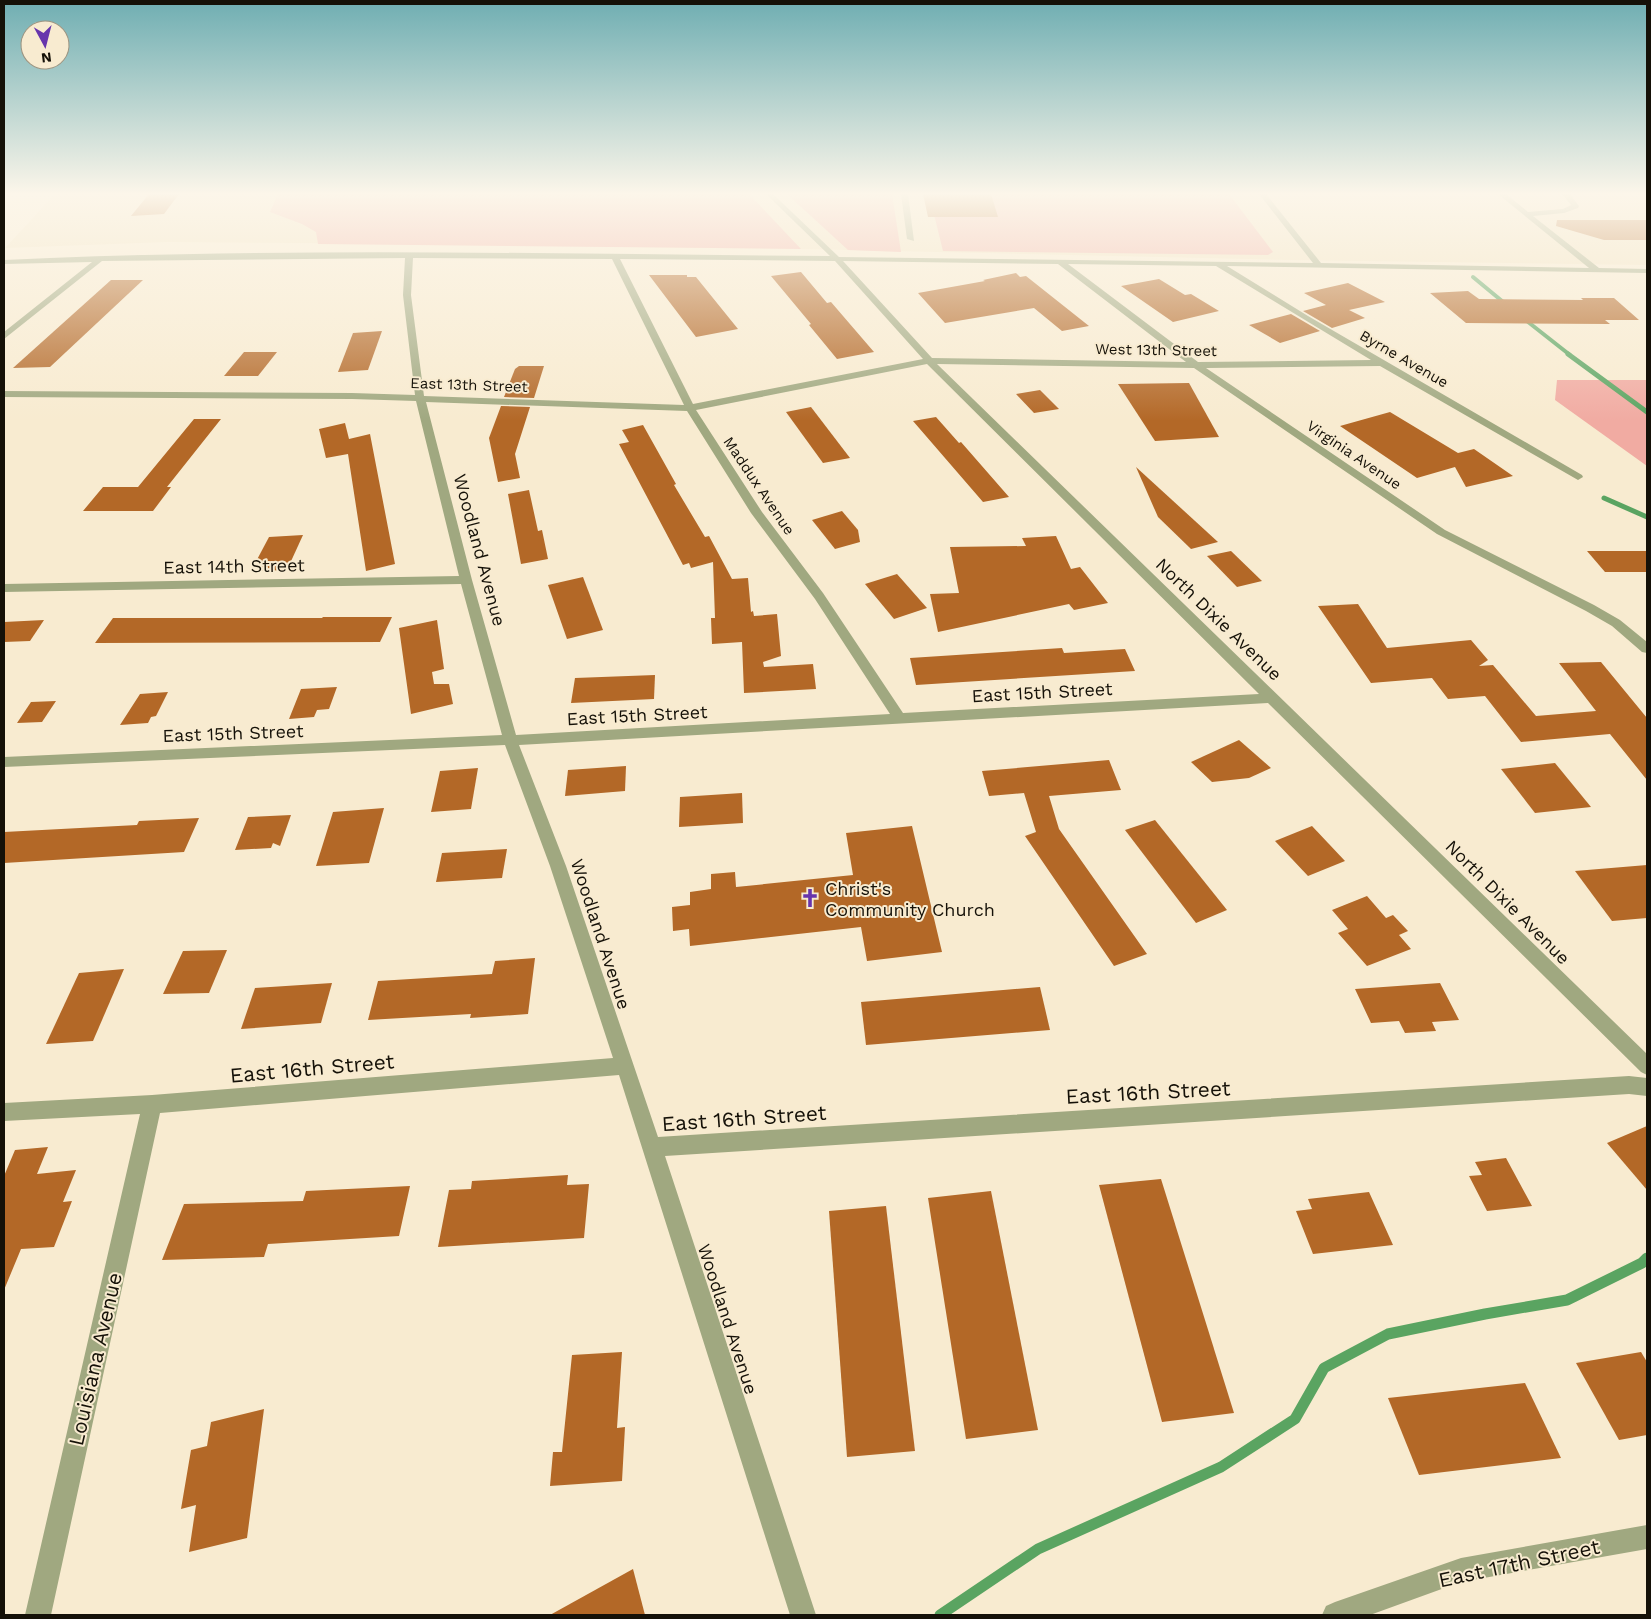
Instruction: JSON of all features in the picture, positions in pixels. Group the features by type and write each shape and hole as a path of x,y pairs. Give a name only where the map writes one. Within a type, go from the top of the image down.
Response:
{"street":[{"path":"4,336 87,270"},
{"name":"Woodland Avenue","path":"408,270 407,295 420,399 466,580 510,740 558,866 652,1147 803,1615"},
{"name":"Maddux Avenue","path":"621,270 690,408 757,513 819,596 900,719"},
{"name":"North Dixie Avenue","path":"847,270 929,360 1647,1066"},
{"name":"Virginia Avenue","path":"1072,270 1196,365 1441,532 1590,608 1616,623 1647,649"},
{"name":"Byrne Avenue","path":"1227,270 1304,318 1578,477"},
{"path":"1575,270 1647,271"},
{"name":"East 13th Street","path":"4,394 342,396 690,408 929,360"},
{"name":"West 13th Street","path":"929,360 1196,365 1382,364"},
{"name":"East 14th Street","path":"4,588 466,580"},
{"name":"East 15th Street","path":"4,762 510,740 1273,698"},
{"name":"East 16th Street","path":"4,1112 152,1104 624,1066"},
{"name":"East 16th Street","path":"652,1147 1629,1085 1647,1087"},
{"name":"Louisiana Avenue","path":"38,1615 152,1104"},
{"name":"East 17th Street","path":"1335,1615 1461,1570 1647,1537"}],"shaded area":[{"path":"1557,380 1647,380 1647,466 1555,400"}],"building":[{"path":"801,272 827,303 831,302 874,352 837,359 771,276"},
{"path":"1016,273 1020,277 1026,276 1089,326 1062,331 1034,308 945,323 918,293 985,281 983,280"},
{"path":"649,275 687,275 687,277 696,277 738,329 696,337"},
{"path":"1159,279 1185,295 1191,294 1219,311 1173,322 1121,286"},
{"path":"111,280 143,280 50,367 13,368"},
{"path":"1348,283 1385,302 1349,310 1365,318 1332,328 1303,311 1326,305 1304,293"},
{"path":"1468,291 1479,299 1583,300 1581,298 1614,298 1639,320 1605,320 1610,324 1466,323 1430,293"},
{"path":"1291,314 1320,331 1280,343 1249,325"},
{"path":"382,331 368,370 338,372 353,333"},
{"path":"244,352 277,352 258,376 224,376"},
{"path":"519,366 544,366 534,398 504,397 515,369"},
{"path":"1189,383 1219,437 1155,441 1118,384"},
{"path":"1040,390 1059,409 1034,413 1016,394"},
{"path":"501,406 530,407 515,454 520,478 498,482 489,438"},
{"path":"811,407 850,458 823,463 786,412"},
{"path":"1390,412 1458,453 1474,449 1513,476 1466,487 1455,467 1417,478 1340,426"},
{"path":"936,417 959,443 961,442 1009,497 983,502 913,421"},
{"path":"194,419 221,419 167,487 171,487 153,511 83,511 103,487 138,487"},
{"path":"345,423 349,439 370,434 395,564 366,571 348,454 326,458 319,429"},
{"path":"643,425 676,484 674,485 705,537 709,536 732,579 748,578 751,612 753,611 754,616 777,614 781,656 763,662 764,667 813,664 816,689 744,693 742,642 712,644 711,618 715,618 713,562 691,568 689,563 683,565 619,444 629,442 622,430"},
{"path":"1136,467 1218,542 1191,549 1158,517"},
{"path":"529,490 538,531 542,530 548,559 521,564 508,494"},
{"path":"842,511 858,530 860,542 835,549 812,520"},
{"path":"303,535 287,570 251,571 269,537"},
{"path":"1056,536 1071,569 1080,567 1108,603 1074,610 1069,604 938,632 930,594 959,593 950,547 1026,546 1022,538"},
{"path":"1231,551 1262,581 1237,587 1207,556"},
{"path":"1587,551 1647,551 1647,572 1605,572"},
{"path":"897,574 927,608 894,619 865,584"},
{"path":"583,577 603,630 567,639 548,585"},
{"path":"1358,604 1387,648 1471,640 1488,660 1479,666 1493,665 1536,716 1596,711 1559,663 1601,662 1647,718 1647,780 1610,734 1521,742 1485,696 1448,699 1432,678 1371,683 1318,606"},
{"path":"392,617 380,642 95,643 113,618"},
{"path":"44,620 30,641 4,642 4,622"},
{"path":"437,620 444,669 432,672 434,684 449,684 453,704 411,714 399,628"},
{"path":"1062,648 1064,653 1125,649 1135,671 916,685 910,658"},
{"path":"655,675 654,699 571,703 575,678"},
{"path":"337,687 329,709 317,710 314,717 289,719 301,689"},
{"path":"168,692 156,716 151,717 148,723 120,725 140,694"},
{"path":"56,701 42,722 17,723 31,702"},
{"path":"1239,740 1271,768 1249,778 1212,782 1191,762"},
{"path":"1109,760 1121,790 1049,796 1059,829 1147,954 1114,966 1025,836 1036,832 1024,793 989,796 982,771"},
{"path":"1555,763 1591,807 1535,813 1501,769"},
{"path":"626,766 625,791 565,796 568,770"},
{"path":"478,768 471,809 431,812 440,771"},
{"path":"742,793 743,823 679,827 680,797"},
{"path":"384,808 369,863 316,866 333,812"},
{"path":"291,815 280,846 273,843 271,848 235,850 248,817"},
{"path":"199,818 184,852 4,863 4,832 137,825 139,821"},
{"path":"1155,820 1227,910 1196,923 1125,830"},
{"name":"Christ's Community Church","path":"912,826 942,952 867,961 861,927 690,946 689,929 673,931 672,907 690,905 690,892 711,889 711,874 735,872 736,887 853,875 846,833"},
{"path":"1312,826 1345,861 1308,876 1275,841"},
{"path":"507,849 502,878 436,882 442,853"},
{"path":"1647,865 1647,918 1612,921 1575,871"},
{"path":"1367,896 1386,918 1393,915 1408,931 1399,935 1411,949 1367,966 1338,933 1348,929 1332,910"},
{"path":"227,950 209,993 163,994 183,951"},
{"path":"535,958 528,1014 470,1018 471,1014 368,1020 378,981 492,974 495,961"},
{"path":"124,969 93,1041 46,1044 79,973"},
{"path":"332,983 321,1023 241,1029 255,988"},
{"path":"1440,983 1459,1020 1432,1022 1436,1031 1405,1033 1399,1021 1371,1023 1355,989"},
{"path":"1040,987 1050,1030 866,1045 861,1002"},
{"path":"1647,1126 1647,1190 1607,1143"},
{"path":"48,1147 37,1174 76,1170 63,1202 72,1201 54,1247 21,1249 4,1290 4,1176 15,1150"},
{"path":"1506,1158 1532,1206 1487,1211 1469,1176 1482,1175 1475,1162"},
{"path":"568,1175 567,1185 589,1184 584,1238 438,1247 449,1190 471,1189 472,1181"},
{"path":"1161,1179 1234,1413 1162,1422 1099,1185"},
{"path":"410,1186 399,1236 268,1244 264,1257 162,1260 184,1204 303,1201 306,1191"},
{"path":"991,1191 1038,1430 966,1439 928,1198"},
{"path":"1369,1192 1393,1245 1313,1254 1296,1211 1312,1209 1308,1199"},
{"path":"886,1206 915,1451 847,1457 829,1211"},
{"path":"622,1352 617,1428 625,1427 622,1481 550,1486 553,1452 562,1452 572,1355"},
{"path":"1641,1352 1647,1362 1647,1435 1619,1440 1576,1363"},
{"path":"1525,1383 1561,1458 1419,1475 1388,1398"},
{"path":"264,1409 247,1538 189,1552 196,1505 181,1509 191,1450 207,1446 211,1422"},
{"path":"633,1569 645,1615 550,1615"}],"waterway":[{"path":"1473,277 1508,306"},
{"path":"1523,318 1570,355"},
{"path":"1568,354 1647,412"},
{"path":"1604,498 1647,517"},
{"path":"940,1615 1038,1549 1221,1467 1295,1419 1324,1368 1388,1334 1485,1314 1567,1300 1642,1263 1647,1258"}],"place":[{"name":"Christ's Community Church","path":"810,898"}]}
